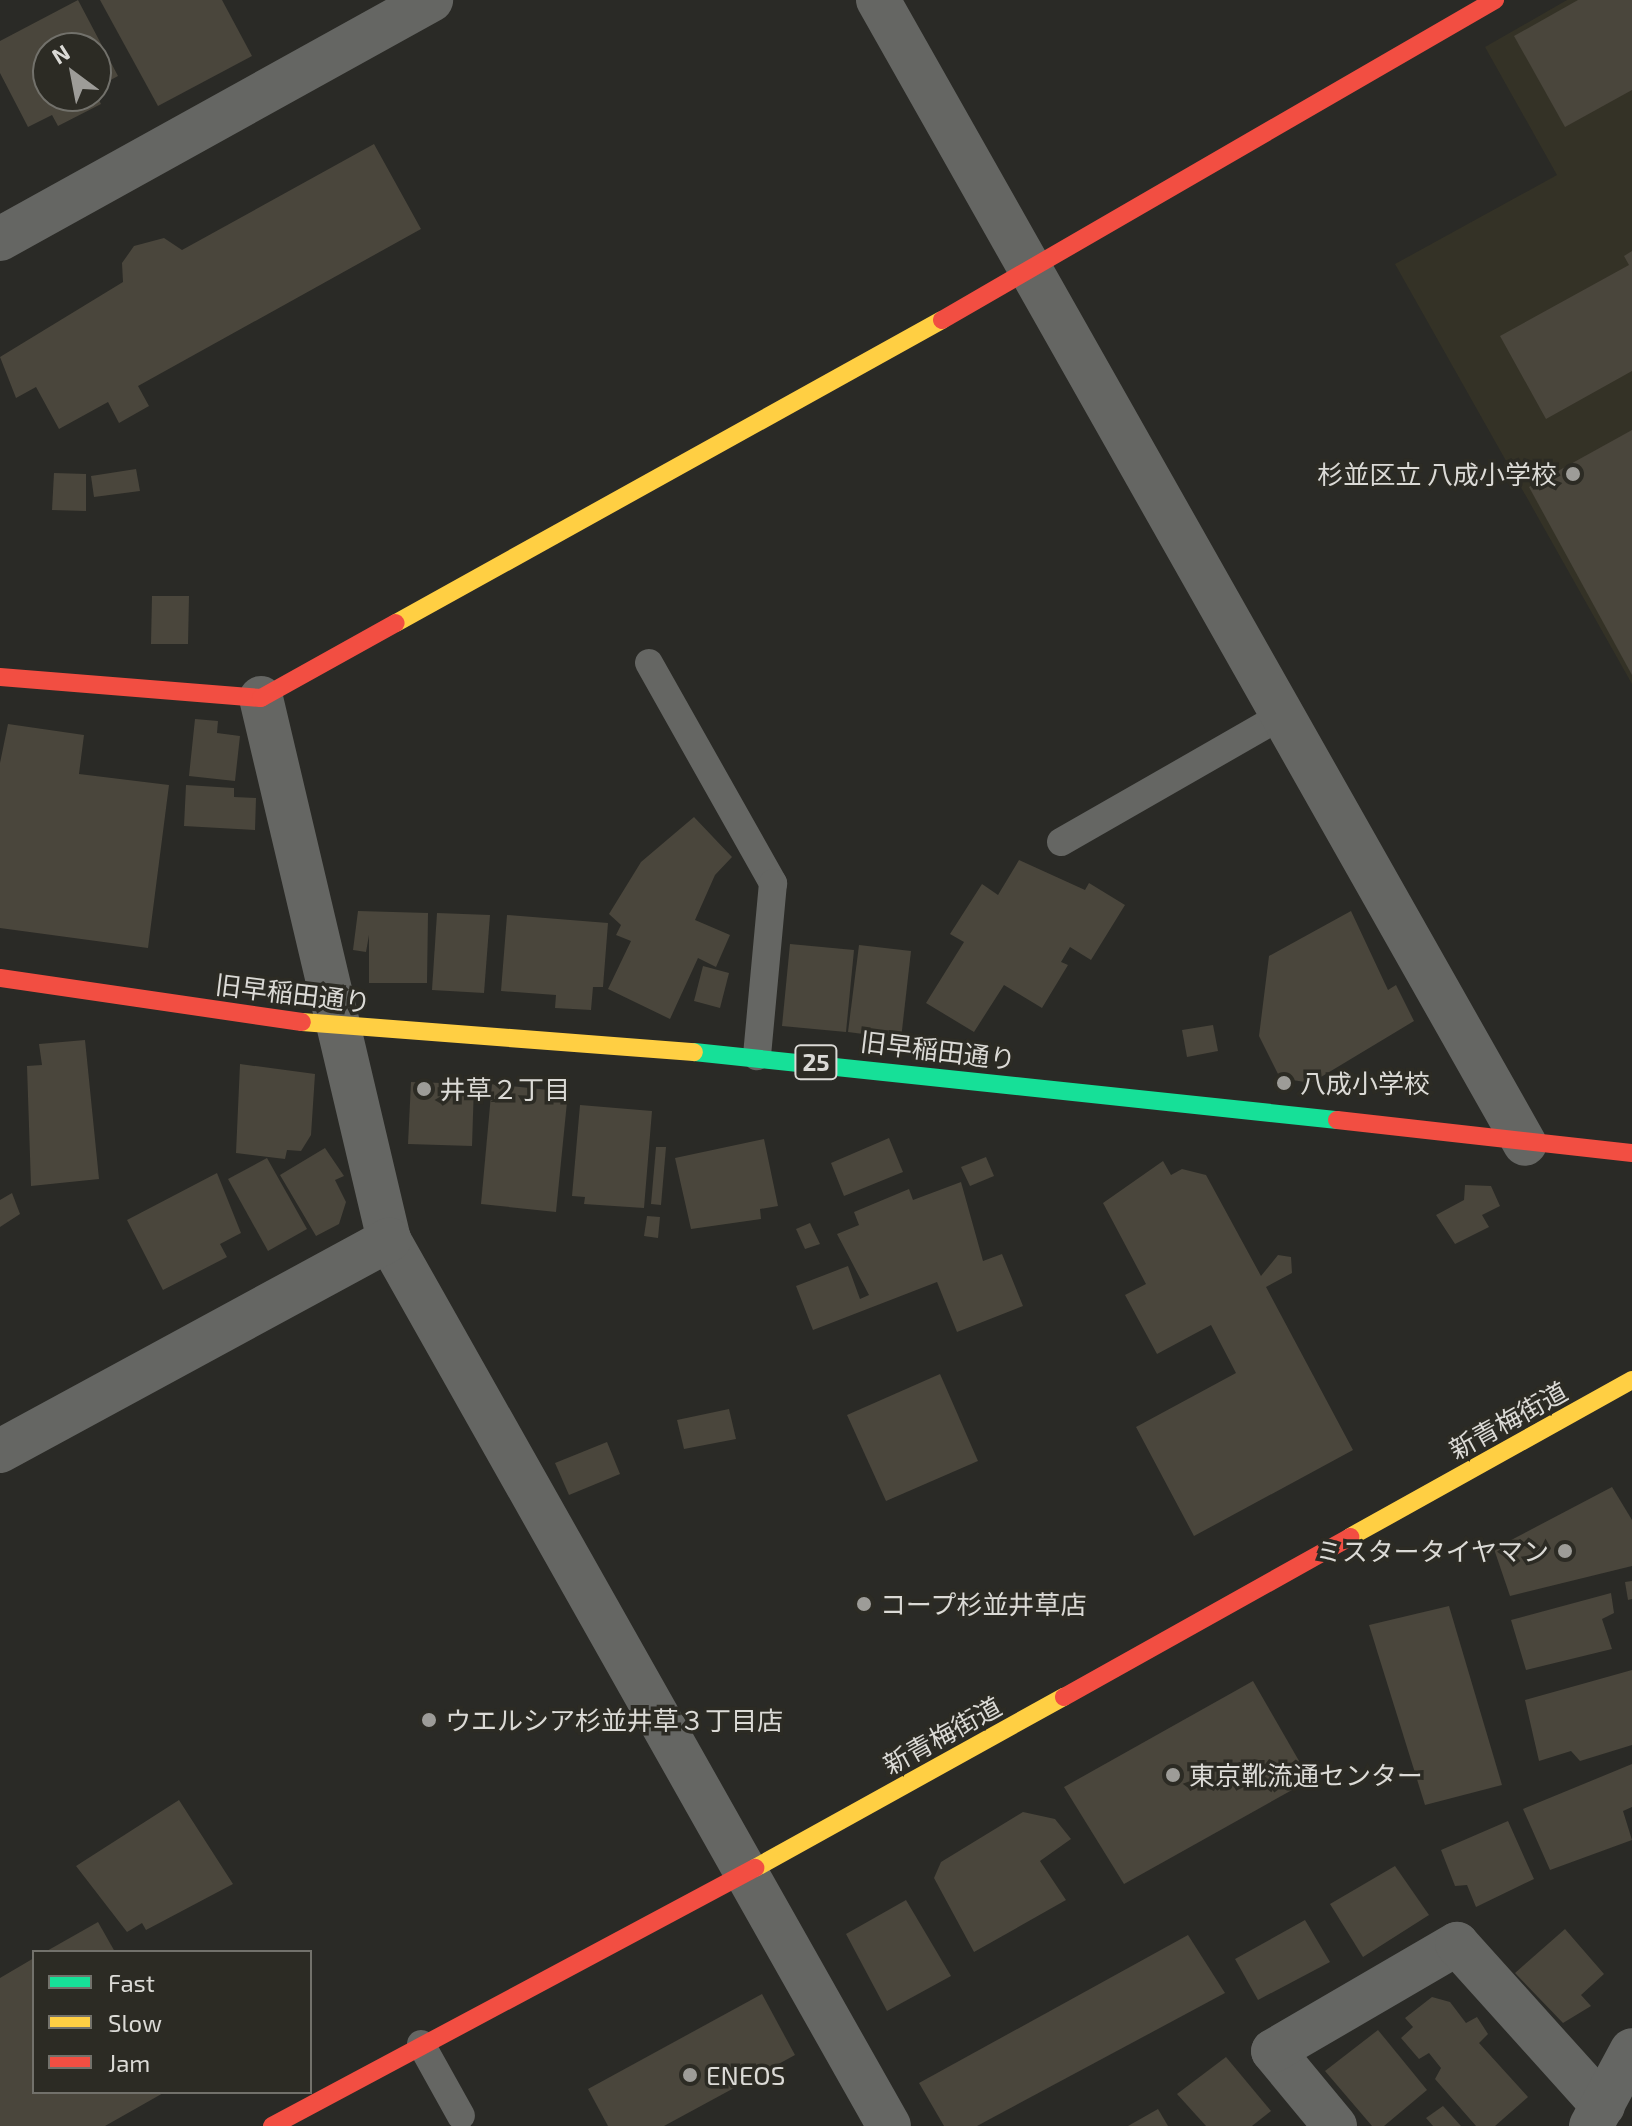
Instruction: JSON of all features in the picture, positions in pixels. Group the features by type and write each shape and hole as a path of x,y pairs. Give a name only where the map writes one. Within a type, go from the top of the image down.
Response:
{"main road":[{"path":"0,677 261,698 1033,270 1495,0"},
{"name":"旧早稲田通り","path":"0,978 337,1027 757,1056 1525,1144 1632,1153"},
{"name":"新青梅街道","path":"272,2126 747,1871 1632,1380"}],"street":[{"path":"0,239 431,0"},
{"path":"878,0 1033,270 1279,717 1525,1144"},
{"path":"261,698 389,1240 889,2126"},
{"path":"0,1451 389,1240"},
{"path":"1335,2126 1273,2051 1457,1944 1597,2116 1631,2057"}],"lane":[{"path":"649,663 773,883 757,1056"},
{"path":"1061,842 1279,717"},
{"path":"421,2044 461,2116"}],"shaded area":[{"name":"杉並区立 八成小学校","path":"1567,0 1632,0 1632,684 1395,264 1557,175 1485,47"}],"building":[{"path":"78,0 95,32 32,32 32,112 85,112 58,126 52,115 28,127 0,73 0,41"},
{"path":"100,0 222,0 252,56 158,106"},
{"path":"1578,0 1632,0 1632,90 1565,127 1514,36"},
{"path":"112,65 118,76 112,79"},
{"path":"374,144 421,229 138,386 149,406 119,423 108,402 59,429 36,387 16,398 0,357 123,282 122,263 134,246 164,238 182,250"},
{"path":"1632,251 1632,371 1546,419 1500,336 1629,265 1624,256"},
{"path":"1632,430 1632,675 1529,487"},
{"path":"136,469 140,491 94,497 91,476"},
{"path":"54,473 86,474 86,511 52,510"},
{"path":"152,596 189,596 188,644 151,644"},
{"path":"195,719 218,721 217,733 240,736 235,781 189,776"},
{"path":"8,724 84,735 79,774 169,785 148,948 0,928 0,763"},
{"path":"186,785 234,788 234,797 256,798 255,830 184,826"},
{"path":"694,817 732,857 715,875 695,920 730,935 716,967 698,958 670,1019 608,989 631,941 616,935 621,925 609,914 641,862"},
{"path":"1019,860 1085,890 1089,883 1125,905 1091,960 1070,947 1061,962 1068,965 1042,1008 1004,985 974,1032 926,1003 964,942 950,934 982,884 998,895"},
{"path":"358,911 428,913 427,983 369,983 369,935 366,952 353,950"},
{"path":"1351,911 1388,990 1396,985 1414,1021 1311,1083 1280,1078 1259,1036 1269,956"},
{"path":"437,913 490,915 484,993 432,990"},
{"path":"507,915 608,923 603,987 593,987 591,1010 555,1008 556,995 501,991"},
{"path":"790,944 854,950 846,1032 782,1026"},
{"path":"859,945 911,951 901,1039 848,1032"},
{"path":"703,966 729,973 720,1008 694,1001"},
{"path":"1213,1025 1218,1051 1187,1057 1182,1030"},
{"path":"85,1040 99,1179 31,1186 27,1066 42,1065 39,1044"},
{"path":"240,1064 315,1074 311,1135 301,1151 287,1150 285,1159 236,1153"},
{"path":"411,1082 474,1084 472,1146 408,1144"},
{"path":"492,1084 568,1092 556,1212 481,1204"},
{"path":"580,1105 652,1111 644,1208 584,1204 585,1197 572,1196"},
{"path":"889,1138 903,1172 844,1196 831,1163"},
{"path":"764,1139 778,1206 760,1209 761,1219 691,1229 675,1158"},
{"path":"656,1147 666,1147 661,1205 651,1204"},
{"path":"325,1148 344,1176 335,1180 346,1202 339,1224 316,1236 280,1175"},
{"path":"986,1157 994,1176 970,1186 961,1167"},
{"path":"267,1158 307,1229 268,1251 228,1179"},
{"path":"1163,1161 1171,1175 1182,1169 1206,1175 1261,1276 1278,1255 1291,1257 1292,1273 1266,1287 1353,1450 1194,1536 1136,1427 1236,1373 1211,1325 1157,1354 1125,1295 1146,1284 1103,1203"},
{"path":"217,1173 241,1233 220,1244 227,1257 163,1290 127,1220"},
{"path":"961,1182 983,1261 1002,1254 1023,1306 957,1332 937,1282 813,1330 796,1286 848,1266 860,1299 869,1295 837,1234 859,1225 854,1212 909,1189 913,1200"},
{"path":"1465,1185 1491,1186 1500,1206 1482,1215 1489,1227 1455,1244 1436,1215 1464,1200"},
{"path":"12,1193 20,1214 0,1227 0,1200"},
{"path":"647,1216 660,1217 658,1238 644,1236"},
{"path":"810,1223 820,1244 805,1249 796,1229"},
{"path":"940,1374 978,1461 886,1501 847,1415"},
{"path":"729,1409 736,1439 684,1449 677,1420"},
{"path":"607,1442 620,1474 569,1495 555,1463"},
{"path":"1612,1487 1632,1520 1632,1566 1510,1596 1494,1549"},
{"path":"1632,1581 1632,1599 1628,1600 1625,1582"},
{"path":"1611,1593 1614,1613 1602,1619 1612,1649 1526,1670 1511,1620"},
{"path":"1449,1606 1502,1785 1425,1805 1369,1625"},
{"path":"1632,1670 1632,1745 1580,1761 1571,1751 1539,1761 1525,1700"},
{"path":"1253,1681 1310,1780 1124,1884 1064,1787"},
{"path":"1632,1764 1632,1807 1623,1811 1632,1840 1550,1870 1523,1809"},
{"path":"179,1800 233,1884 146,1930 142,1923 127,1932 76,1866"},
{"path":"1023,1812 1055,1819 1071,1839 1040,1861 1066,1900 974,1952 934,1878 941,1862"},
{"path":"1508,1821 1534,1879 1476,1907 1467,1885 1455,1886 1441,1850"},
{"path":"1395,1866 1429,1915 1363,1957 1330,1904"},
{"path":"906,1900 951,1976 887,2011 846,1934"},
{"path":"1305,1920 1330,1962 1258,2000 1235,1959"},
{"path":"98,1922 114,1950 49,1950"},
{"path":"1565,1929 1604,1974 1581,1995 1591,2006 1563,2023 1515,1973"},
{"path":"1188,1935 1225,1993 977,2126 944,2126 919,2083"},
{"path":"32,1959 32,2094 161,2094 105,2126 0,2126 0,1978"},
{"path":"762,1994 795,2055 664,2126 608,2126 588,2089"},
{"path":"1432,1997 1450,2002 1466,2023 1477,2017 1488,2034 1479,2043 1528,2097 1495,2126 1476,2126 1435,2079 1441,2068 1429,2053 1419,2059 1401,2038 1413,2027 1405,2018"},
{"path":"1378,2030 1427,2090 1384,2126 1372,2126 1325,2071"},
{"path":"1226,2057 1271,2111 1252,2126 1206,2126 1177,2094"},
{"path":"1443,2106 1461,2126 1433,2126 1426,2118"},
{"path":"1158,2109 1168,2126 1128,2126"}],"traffic: fast":[{"path":"694,1052 1337,1120"}],"traffic: slow":[{"path":"396,623 942,320"},
{"path":"302,1022 694,1052"},
{"path":"1350,1537 1632,1380"},
{"path":"755,1868 1064,1697"}],"traffic: jam":[{"path":"942,320 1495,0"},
{"path":"0,677 261,698 396,623"},
{"path":"0,978 302,1022"},
{"path":"1337,1120 1632,1153"},
{"path":"1064,1697 1350,1537"},
{"path":"272,2126 755,1868"}],"place":[{"name":"杉並区立 八成小学校","path":"1573,474"},
{"name":"八成小学校","path":"1284,1083"},
{"name":"井草２丁目","path":"424,1089"},
{"name":"ミスタータイヤマン","path":"1565,1551"},
{"name":"コープ杉並井草店","path":"864,1604"},
{"name":"ウエルシア杉並井草３丁目店","path":"429,1720"},
{"name":"東京靴流通センター","path":"1173,1775"},
{"name":"ENEOS","path":"690,2075"}]}
